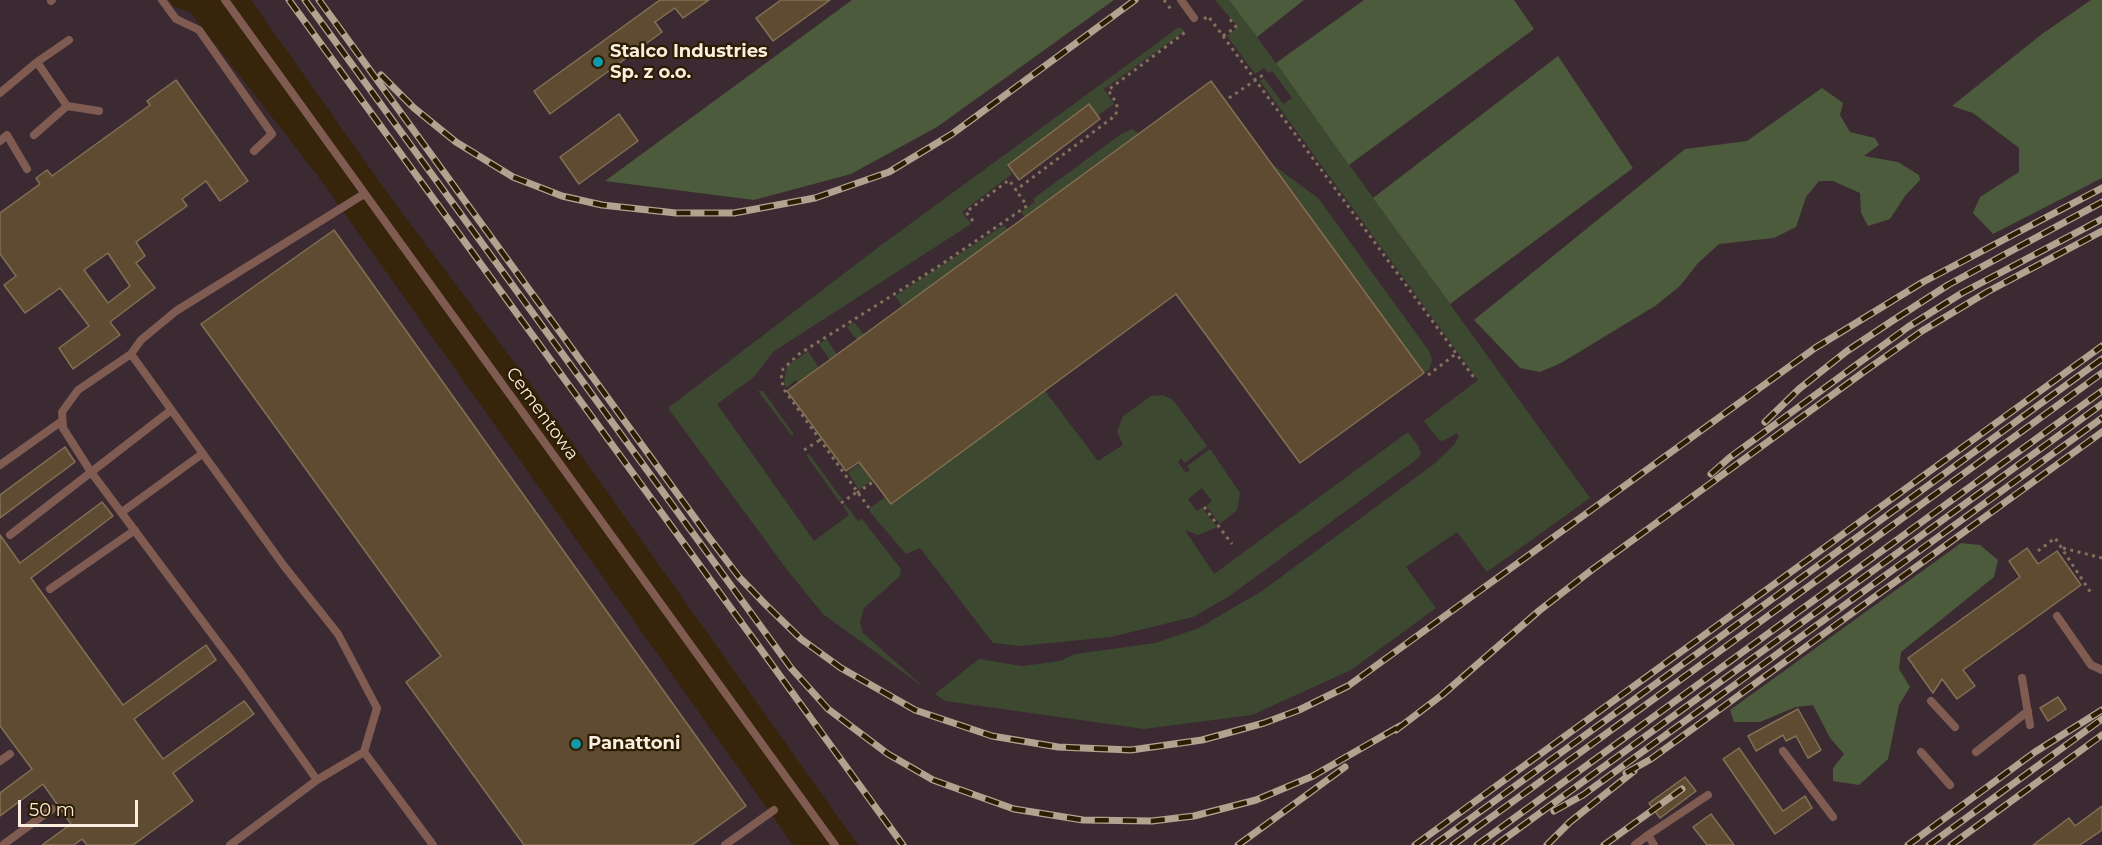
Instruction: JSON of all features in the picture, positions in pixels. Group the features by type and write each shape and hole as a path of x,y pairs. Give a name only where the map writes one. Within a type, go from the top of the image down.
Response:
{"lane":[{"path":"162,0 176,19 199,30 272,134 254,151"},
{"name":"Cementowa","path":"225,0 835,845"},
{"path":"1181,0 1197,22"},
{"path":"0,93 37,62 69,40"},
{"path":"37,62 67,106 99,111"},
{"path":"34,135 67,106"},
{"path":"0,141 7,135 27,169"},
{"path":"317,780 91,472 63,428 62,412 78,390 131,354 141,340 176,311 364,194"},
{"path":"131,354 284,566 338,634 377,708 364,752 317,780 230,845"},
{"path":"10,535 170,411"},
{"path":"0,465 62,421"},
{"path":"122,513 202,454"},
{"path":"50,590 135,530"},
{"path":"2057,616 2091,664 2102,670"},
{"path":"2022,678 2030,725"},
{"path":"1931,700 1955,727"},
{"path":"1976,752 2028,711"},
{"path":"1783,751 1833,817"},
{"path":"364,752 433,845"},
{"path":"1921,752 1950,785"},
{"path":"0,761 10,754"},
{"path":"1635,845 1708,795"},
{"path":"0,838 5,845 52,809"},
{"path":"724,845 774,810"},
{"path":"1648,835 1654,845"}],"path":[{"path":"1164,0 1178,18"},
{"path":"1016,190 1116,115 1118,104 1108,90 1208,16 1475,379"},
{"path":"1223,36 1236,27 1229,18"},
{"path":"1184,26 1187,31"},
{"path":"1229,98 1266,73"},
{"path":"869,508 783,388 782,374 786,363 939,266 1027,206 1009,180 966,212 973,221"},
{"path":"1428,375 1457,354"},
{"path":"804,450 820,440"},
{"path":"841,503 873,482"},
{"path":"1204,507 1232,544"},
{"path":"2038,550 2055,538 2091,593"},
{"path":"2061,548 2102,558"}],"shaded area":[{"path":"0,0 169,0 174,7 190,12 318,176 793,845 0,845"},
{"path":"251,0 2102,0 2102,845 858,845 534,389 396,205"}],"green space":[{"path":"852,0 1114,0 937,127 851,174 754,200 605,181"},
{"path":"1215,0 1229,0 1257,37 1590,498 1487,572 1457,532 1406,567 1436,608 1351,670 1252,715 1144,729 945,701 935,694 979,659 1022,666 1060,661 1075,654 1155,643 1199,628 1262,591 1434,464 1454,445 1459,436 1457,433 1443,441 1439,440 1424,421 1478,380 1260,81 1264,78 1283,104 1292,98 1272,71 1268,73 1264,68 1255,74 1227,36 1238,27"},
{"path":"1229,0 1304,0 1257,37"},
{"path":"1364,0 1514,0 1534,29 1349,165 1276,63"},
{"path":"2091,0 2102,0 2102,178 1993,234 1973,213 1980,197 2019,172 2019,148 1973,113 1952,106 2042,34"},
{"path":"1179,27 1185,31 1104,89 1114,104 1097,116 1088,104 1007,166 1012,174 962,212 971,224 773,352 754,377 717,404 814,541 849,515 843,506 845,504 858,521 862,519 901,569 900,576 864,608 860,622 863,633 925,688 823,614 788,571 668,408 880,246"},
{"path":"1558,56 1633,168 1450,304 1373,198"},
{"path":"1822,88 1843,103 1840,115 1850,132 1875,138 1879,145 1864,156 1898,162 1919,175 1920,180 1905,196 1890,219 1868,226 1861,213 1860,193 1833,181 1819,181 1806,197 1796,227 1774,238 1719,244 1698,263 1680,286 1655,306 1561,363 1540,372 1520,368 1474,320 1685,149 1747,141"},
{"path":"1132,129 1140,134 1025,217 1021,212 1035,202 1033,199 1121,134"},
{"path":"1273,165 1318,198 1429,351 1432,360 1429,370 1424,373"},
{"path":"1004,225 1008,230 903,307 895,296"},
{"path":"854,322 864,335 857,340 847,327"},
{"path":"827,339 837,355 830,360 819,344"},
{"path":"808,351 819,368 799,383 796,380 786,388 784,382 787,366"},
{"path":"758,391 763,391 793,433 793,437"},
{"path":"1045,391 1098,461 1123,445 1117,432 1123,416 1151,396 1163,395 1173,400 1207,446 1185,463 1181,458 1178,462 1186,473 1190,470 1187,466 1210,449 1240,493 1237,510 1220,524 1206,506 1212,501 1202,488 1188,499 1197,511 1202,508 1217,527 1198,535 1185,530 1214,574 1408,432 1419,447 1421,454 1416,460 1228,597 1193,617 1111,637 1020,646 993,643 920,548 906,554 870,512 870,508 885,497 891,504"},
{"path":"809,454 842,499 839,501 806,455"},
{"path":"860,463 872,480 859,490 848,472"},
{"path":"1961,543 1980,545 1998,560 1994,577 1901,652 1899,669 1910,687 1899,705 1888,759 1859,785 1833,781 1833,768 1844,754 1830,738 1813,705 1796,707 1760,722 1734,722 1730,710"}],"building":[{"name":"Stalco Industries Sp. z o.o.","path":"660,0 709,0 683,18 675,8 655,22 662,32 550,114 534,91"},
{"path":"781,0 830,0 773,41 756,18"},
{"path":"176,80 248,181 220,201 206,181 182,199 187,206 136,242 145,256 136,263 155,288 110,322 120,335 73,369 59,348 89,326 60,288 25,313 4,285 16,276 0,254 0,213 40,184 36,178 47,170 52,176 150,105 147,101","holes":["108,253 130,286 108,303 84,270"]},
{"path":"1211,81 1424,373 1300,463 1176,294 891,504 859,462 846,471 787,391"},
{"path":"1089,104 1100,119 1019,180 1008,165"},
{"path":"619,114 638,141 579,184 560,157"},
{"path":"334,230 746,806 692,845 524,845 406,682 441,656 201,324"},
{"path":"65,447 75,462 0,518 0,495"},
{"path":"102,502 113,516 31,578 123,705 206,645 216,660 134,719 163,759 244,701 254,714 173,773 193,801 133,845 87,845 82,839 74,845 42,845 71,824 43,784 0,816 0,793 32,769 0,726 0,535 20,563"},
{"path":"2027,548 2038,564 2057,551 2081,585 1963,670 1975,686 1957,699 1942,679 1933,693 1908,658 2020,577 2009,561"},
{"path":"2058,697 2066,709 2048,721 2040,708"},
{"path":"1798,709 1821,750 1808,758 1796,736 1786,741 1783,735 1756,751 1748,736"},
{"path":"1739,748 1783,811 1805,796 1812,808 1775,834 1723,759"},
{"path":"1685,777 1696,791 1660,818 1649,803"},
{"path":"2102,806 2102,830 2080,845 2033,845 2069,818 2075,826"},
{"path":"1711,814 1734,845 1707,845 1693,827"}],"railway":[{"path":"289,0 903,845"},
{"path":"305,0 791,668 828,709 888,754 933,780 1014,809 1083,820 1152,821 1194,816 1256,800 1313,776 1400,726"},
{"path":"319,0 708,536 739,577 766,605 801,639 841,668 915,710 992,736 1058,747 1131,750 1202,740 1264,723 1299,710 1348,686 1815,348 1923,282 2102,188"},
{"path":"381,75 414,108 456,142 513,177 562,196 602,205 676,213 734,213 815,198 889,172 952,134 1135,0"},
{"path":"1765,422 1799,389 1847,351 1892,321 1948,285 2102,202"},
{"path":"1711,474 1729,458 1908,327 1962,293 2102,219"},
{"path":"1396,730 1442,695 1540,610 1593,569 1865,371 1922,331 1987,292 2102,231"},
{"path":"1415,845 2102,346"},
{"path":"1434,845 2102,359"},
{"path":"1453,845 2102,373"},
{"path":"1477,845 2102,391"},
{"path":"1496,845 2102,404"},
{"path":"1554,811 1583,795 2102,418"},
{"path":"1626,773 1651,759 2102,432"},
{"path":"1908,845 2035,752 2102,710"},
{"path":"1929,845 2102,719"},
{"path":"1951,845 2102,735"},
{"path":"1238,845 1345,767"},
{"path":"1547,845 1570,822 1634,771"},
{"path":"1604,845 1682,789"}],"place":[{"name":"Stalco Industries Sp. z o.o.","path":"598,62"},
{"name":"Panattoni","path":"576,744"}]}
